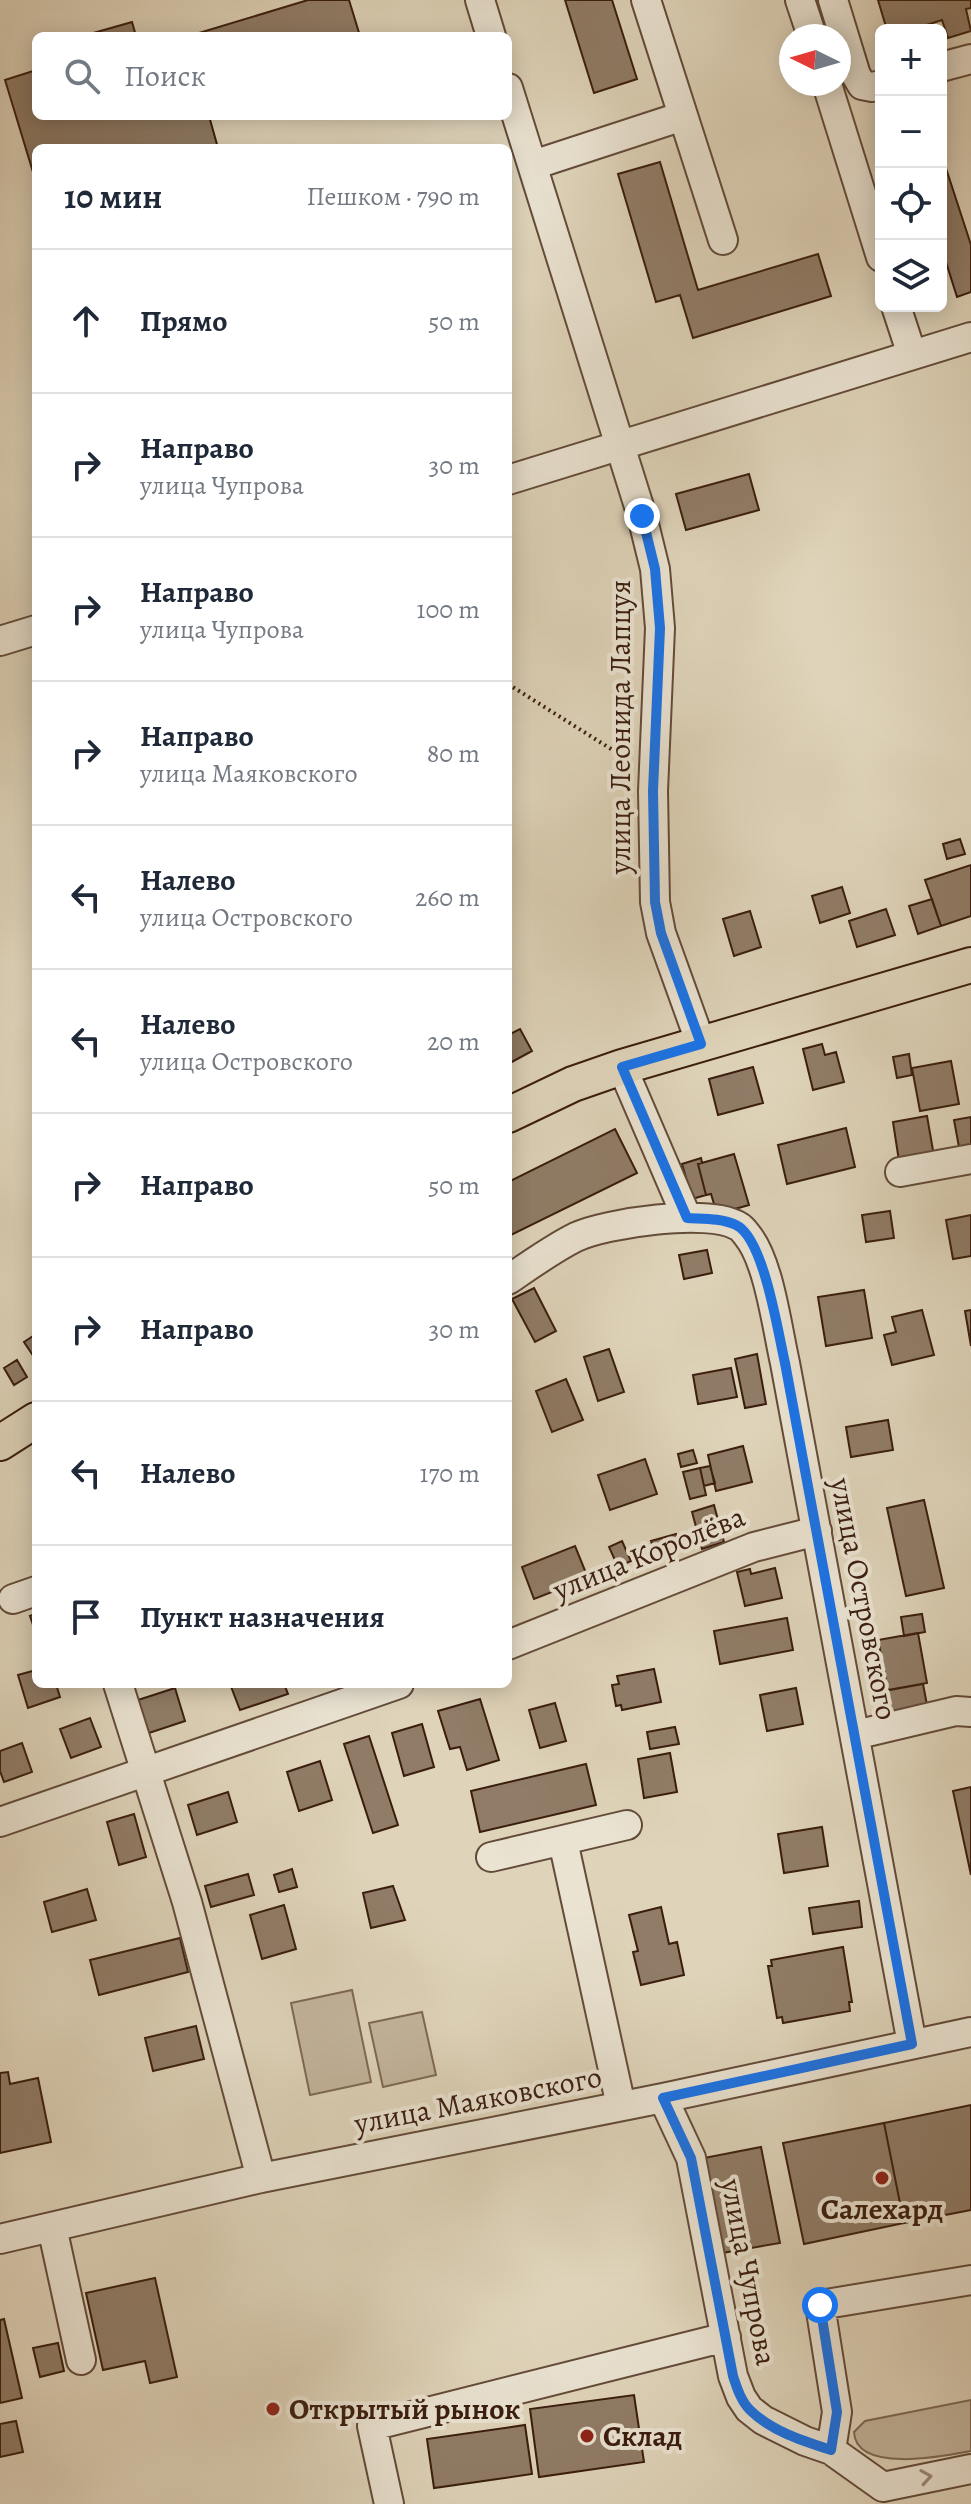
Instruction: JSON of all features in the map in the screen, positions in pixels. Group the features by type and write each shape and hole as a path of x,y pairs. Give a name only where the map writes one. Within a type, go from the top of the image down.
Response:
{"main road":[{"path":"512,1113 573,1084 622,1067 971,965"},
{"path":"0,1443 32,1423"}],"street":[{"path":"480,0 490,32"},
{"path":"646,0 723,240"},
{"path":"800,0 808,24"},
{"path":"833,0 856,75 862,85 875,86"},
{"path":"947,65 971,59"},
{"path":"831,96 876,240"},
{"name":"улица Леонида Лапцуя","path":"512,100 621,445 655,569 660,628 653,791 655,902 661,933 701,1044"},
{"path":"533,165 683,116"},
{"path":"898,312 912,355"},
{"path":"512,479 971,337"},
{"path":"0,641 32,631"},
{"path":"512,1278 577,1237 603,1227 687,1218 622,1067"},
{"path":"900,1172 971,1159"},
{"name":"улица Островского","path":"687,1218 738,1225 750,1238 764,1271 817,1531 912,2044"},
{"name":"улица Королёва","path":"512,1643 754,1547 817,1531"},
{"path":"119,1688 187,1902 261,2178"},
{"path":"0,1822 388,1688"},
{"path":"855,1735 956,1711 971,1712"},
{"path":"491,1857 627,1825"},
{"path":"563,1841 621,2106"},
{"name":"улица Маяковского","path":"0,2239 261,2178 663,2098 971,2032"},
{"name":"улица Чупрова","path":"663,2098 691,2158 733,2376 749,2409 786,2433 831,2450 887,2496 971,2469"},
{"path":"52,2227 81,2360"},
{"path":"831,2450 837,2412 820,2305 971,2280"},
{"path":"389,2504 364,2427 726,2337"}],"path":[{"path":"512,687 630,761 653,791"}],"shaded area":[{"path":"352,1990 371,2082 310,2095 291,2003"},
{"path":"422,2012 436,2075 383,2087 369,2023"},
{"path":"971,2400 971,2451 923,2458 885,2458 869,2453 859,2445 854,2432 865,2421"}],"building":[{"path":"308,0 349,0 359,32 202,32"},
{"path":"565,0 612,0 637,79 594,93"},
{"path":"878,0 971,0 971,8 966,9 971,31 948,38 947,24 942,20 930,24 885,24"},
{"path":"132,22 135,32 97,32"},
{"path":"32,71 32,120 210,120 217,144 32,144 32,169 5,80"},
{"path":"660,162 698,290 818,254 831,296 693,338 680,295 656,302 618,174"},
{"path":"947,171 971,245 971,292 957,297 947,265"},
{"path":"749,474 759,510 686,530 676,494"},
{"path":"960,839 965,854 947,859 943,844"},
{"path":"971,865 971,916 941,926 925,880"},
{"path":"842,887 850,913 820,923 812,896"},
{"path":"932,899 941,926 918,934 909,906"},
{"path":"886,909 895,935 857,947 849,921"},
{"path":"750,911 761,947 734,956 723,919"},
{"path":"520,1029 532,1051 512,1062 512,1033"},
{"path":"822,1044 825,1055 836,1052 844,1082 813,1090 803,1049"},
{"path":"909,1054 912,1075 897,1078 893,1057"},
{"path":"951,1061 959,1104 920,1111 912,1068"},
{"path":"753,1067 763,1103 718,1115 709,1079"},
{"path":"927,1116 934,1156 899,1161 893,1122"},
{"path":"971,1117 971,1145 959,1147 954,1120"},
{"path":"846,1128 855,1167 787,1184 778,1145"},
{"path":"615,1129 637,1173 512,1235 512,1180"},
{"path":"734,1154 749,1205 717,1214 711,1194 706,1195 698,1164"},
{"path":"701,1158 702,1163 698,1164 706,1195 692,1199 682,1164"},
{"path":"890,1211 894,1238 866,1242 862,1215"},
{"path":"971,1215 971,1256 953,1259 946,1220"},
{"path":"707,1250 712,1273 684,1279 679,1255"},
{"path":"534,1288 556,1331 535,1342 512,1299"},
{"path":"864,1290 872,1338 826,1346 818,1297"},
{"path":"922,1310 934,1355 892,1365 884,1335 896,1332 892,1317"},
{"path":"971,1310 971,1346 965,1311"},
{"path":"32,1337 32,1354 24,1342"},
{"path":"609,1349 624,1392 598,1401 584,1357"},
{"path":"757,1354 766,1404 745,1408 735,1359"},
{"path":"17,1360 27,1377 14,1385 4,1368"},
{"path":"731,1368 737,1397 698,1404 693,1375"},
{"path":"566,1379 583,1420 552,1432 536,1391"},
{"path":"888,1420 893,1450 851,1457 846,1427"},
{"path":"743,1446 752,1482 716,1491 708,1455"},
{"path":"693,1450 697,1463 681,1467 678,1454"},
{"path":"645,1459 657,1494 610,1510 598,1475"},
{"path":"710,1466 715,1483 704,1486 700,1468"},
{"path":"700,1468 706,1495 690,1499 683,1472"},
{"path":"924,1500 944,1588 906,1596 887,1508"},
{"path":"714,1505 724,1542 702,1549 692,1512"},
{"path":"676,1534 681,1549 656,1557 651,1541"},
{"path":"622,1541 631,1561 618,1567 609,1547"},
{"path":"575,1546 588,1578 534,1599 522,1567"},
{"path":"775,1568 782,1598 745,1606 737,1572 750,1569 751,1574"},
{"path":"922,1614 925,1632 904,1636 901,1617"},
{"path":"787,1618 793,1650 720,1664 714,1631"},
{"path":"918,1633 927,1683 888,1690 878,1640"},
{"path":"654,1669 661,1702 622,1710 621,1705 616,1706 612,1685 619,1684 617,1676"},
{"path":"32,1671 32,1688 57,1688 60,1697 28,1708 18,1675"},
{"path":"923,1684 927,1705 888,1712 884,1691"},
{"path":"175,1688 185,1721 146,1734 135,1701"},
{"path":"232,1688 286,1688 288,1694 240,1710"},
{"path":"796,1688 803,1724 767,1731 760,1695"},
{"path":"480,1699 499,1760 467,1770 460,1747 450,1749 438,1711"},
{"path":"555,1703 566,1741 540,1748 529,1710"},
{"path":"90,1718 101,1747 71,1758 60,1729"},
{"path":"422,1724 434,1767 404,1776 392,1733"},
{"path":"675,1727 679,1744 650,1749 647,1732"},
{"path":"369,1736 398,1825 373,1833 344,1744"},
{"path":"22,1743 32,1772 4,1782 0,1771 0,1751"},
{"path":"670,1753 677,1792 644,1798 638,1759"},
{"path":"320,1761 332,1800 299,1811 287,1772"},
{"path":"586,1764 596,1805 480,1832 471,1791"},
{"path":"971,1787 971,1875 953,1791"},
{"path":"228,1792 237,1822 197,1835 188,1805"},
{"path":"134,1814 146,1857 119,1865 107,1822"},
{"path":"822,1827 828,1866 784,1873 778,1834"},
{"path":"292,1869 297,1887 279,1892 274,1875"},
{"path":"248,1874 254,1895 211,1907 205,1886"},
{"path":"393,1886 405,1920 371,1928 363,1893"},
{"path":"87,1889 96,1920 52,1932 44,1902"},
{"path":"859,1901 862,1927 813,1934 809,1908"},
{"path":"284,1905 296,1949 262,1959 250,1915"},
{"path":"661,1907 669,1944 677,1942 684,1975 641,1985 633,1952 638,1951 629,1915"},
{"path":"180,1938 188,1972 99,1995 90,1960"},
{"path":"843,1947 852,2002 849,2002 850,2011 783,2023 782,2017 777,2018 768,1966 772,1966 771,1960"},
{"path":"196,2026 204,2059 153,2071 145,2038"},
{"path":"8,2072 10,2084 38,2078 51,2142 0,2153 0,2073"},
{"path":"971,2105 971,2210 904,2223 884,2123"},
{"path":"884,2123 904,2223 804,2244 783,2143"},
{"path":"761,2147 780,2243 722,2253 704,2158"},
{"path":"155,2278 177,2377 150,2383 145,2361 103,2370 86,2293"},
{"path":"4,2319 22,2398 0,2403 0,2320"},
{"path":"58,2343 64,2371 40,2377 33,2348"},
{"name":"Склад","path":"634,2395 644,2462 539,2477 530,2409"},
{"path":"16,2421 23,2452 0,2457 0,2424"},
{"path":"525,2425 532,2474 434,2488 427,2439"}],"place":[{"name":"Салехард","path":"882,2178"},
{"name":"Открытый рынок","path":"273,2409"},
{"name":"Склад","path":"587,2436"}],"route":[{"path":"642,516 655,569 660,628 653,791 655,902 661,933 701,1044 622,1067 687,1218 738,1225 750,1238 764,1271 785,1363 912,2044 663,2098 691,2158 733,2376 741,2397 749,2409 763,2420 786,2433 831,2450 837,2412 820,2305"}]}
